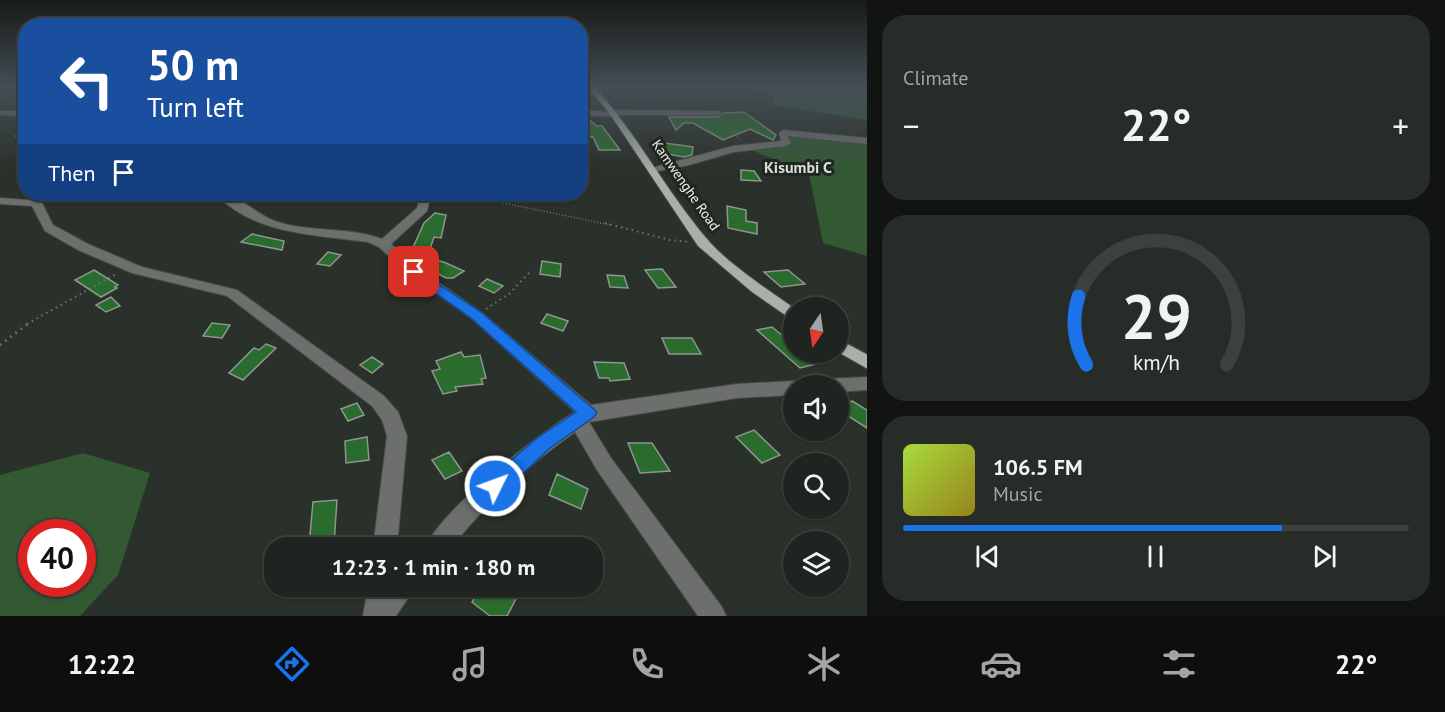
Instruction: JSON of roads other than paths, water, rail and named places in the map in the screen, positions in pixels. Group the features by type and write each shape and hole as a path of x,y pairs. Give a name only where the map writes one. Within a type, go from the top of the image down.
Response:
{"main road":[{"name":"Kamwenghe Road","path":"615,115 704,243 757,289 783,308"},
{"path":"849,351 867,363"}],"street":[{"path":"653,169 685,163 733,149 786,143 783,133 867,141"},
{"path":"0,201 37,204 39,214 50,228 83,247 130,267 232,293 378,401 391,417 397,436 386,537"},
{"path":"232,201 274,225 371,239 384,244 414,272 476,315 583,416 604,464 713,616"},
{"path":"384,244 423,208 424,201"},
{"path":"849,384 867,382"},
{"path":"445,537 463,515 544,443 583,416 737,392 783,389"},
{"path":"378,616 379,597"},
{"path":"378,616 394,597"}],"district":[{"name":"Kisumbi C","path":"798,167"}]}
